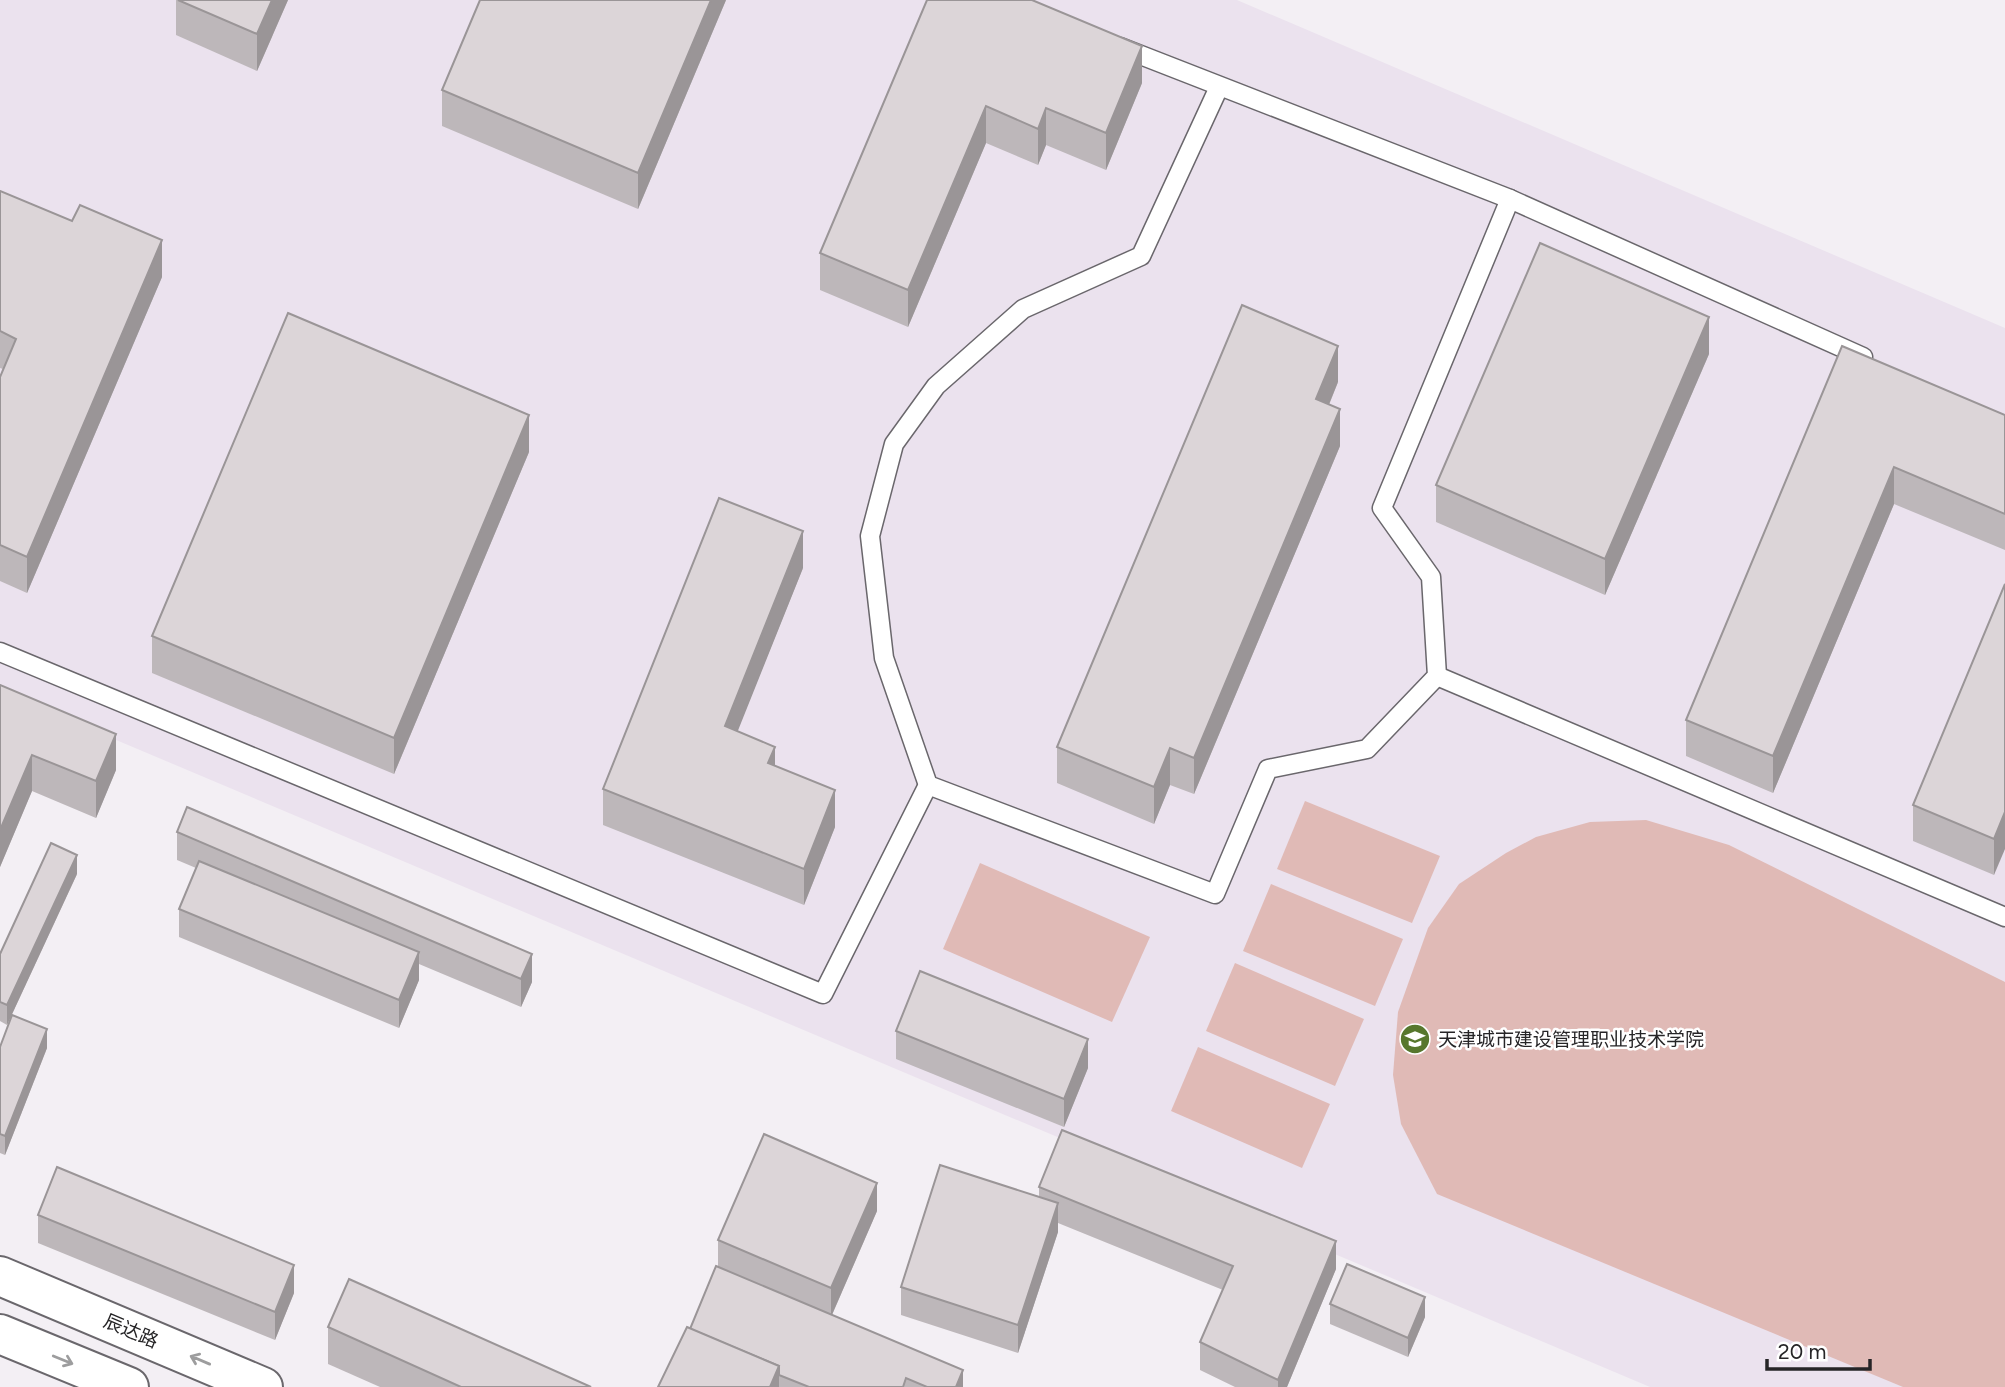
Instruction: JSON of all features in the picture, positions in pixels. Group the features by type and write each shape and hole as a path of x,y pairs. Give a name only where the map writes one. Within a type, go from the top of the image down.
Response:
{"street":[{"name":"辰达路","path":"0,1276 263,1387"},
{"path":"0,1334 128,1387"}],"lane":[{"path":"1105,41 1510,198 1878,364"},
{"path":"0,652 823,994 928,785 884,658 870,536 894,444 936,386 1024,309 1141,256 1219,86"},
{"path":"928,785 1215,894 1268,769 1367,749 1437,676 1431,577 1382,508 1510,198"},
{"path":"1437,676 2005,917"}],"shaded area":[{"name":"天津城市建设管理职业技术学院","path":"0,0 1237,0 2005,328 2005,1387 1650,1387 0,691"},
{"path":"1305,801 1440,856 1412,923 1277,869"},
{"path":"1646,820 1729,845 2005,982 2005,1387 1903,1387 1437,1194 1401,1124 1393,1075 1398,1012 1428,928 1459,884 1536,837 1590,822"},
{"path":"980,863 1150,937 1112,1022 943,949"},
{"path":"1271,884 1403,939 1375,1006 1243,951"},
{"path":"1235,963 1364,1019 1335,1086 1206,1031"},
{"path":"1198,1047 1330,1104 1302,1168 1171,1111"}],"building":[{"path":"178,0 272,0 257,34"},
{"path":"480,0 711,0 638,173 442,90"},
{"path":"927,0 1032,0 1142,46 1106,133 1046,108 1038,129 986,106 908,290 820,253"},
{"path":"0,191 72,221 80,205 162,240 27,557 0,545 0,377 16,339 0,331"},
{"path":"1540,243 1709,317 1605,559 1436,485"},
{"path":"1242,305 1338,346 1316,399 1340,409 1194,758 1170,748 1154,787 1057,747"},
{"path":"288,313 529,415 394,738 152,636"},
{"path":"1842,346 2005,415 2005,514 1894,467 1773,756 1686,720"},
{"path":"719,498 803,531 725,726 775,747 768,763 835,790 804,869 603,789"},
{"path":"2005,584 2005,812 1994,839 1913,805"},
{"path":"0,685 116,734 96,781 32,755 0,830"},
{"path":"187,807 532,954 521,979 177,832"},
{"path":"51,843 77,855 7,1005 0,1002 0,954"},
{"path":"199,861 419,952 399,1000 179,909"},
{"path":"920,971 1088,1039 1064,1099 896,1031"},
{"path":"12,1015 47,1029 5,1136 0,1134 0,1047"},
{"path":"1062,1130 1336,1241 1278,1380 1200,1342 1233,1266 1039,1187"},
{"path":"764,1134 877,1183 831,1288 718,1240"},
{"path":"940,1165 1058,1203 1018,1325 901,1287"},
{"path":"57,1167 294,1265 275,1312 38,1215"},
{"path":"1347,1264 1425,1297 1408,1338 1330,1304"},
{"path":"716,1266 963,1370 956,1387 927,1387 906,1378 903,1387 809,1387 779,1375 779,1366 690,1329"},
{"path":"349,1279 591,1387 461,1387 328,1327"},
{"path":"687,1327 779,1366 770,1387 658,1387"}],"place":[{"name":"天津城市建设管理职业技术学院","path":"1415,1039"}]}
